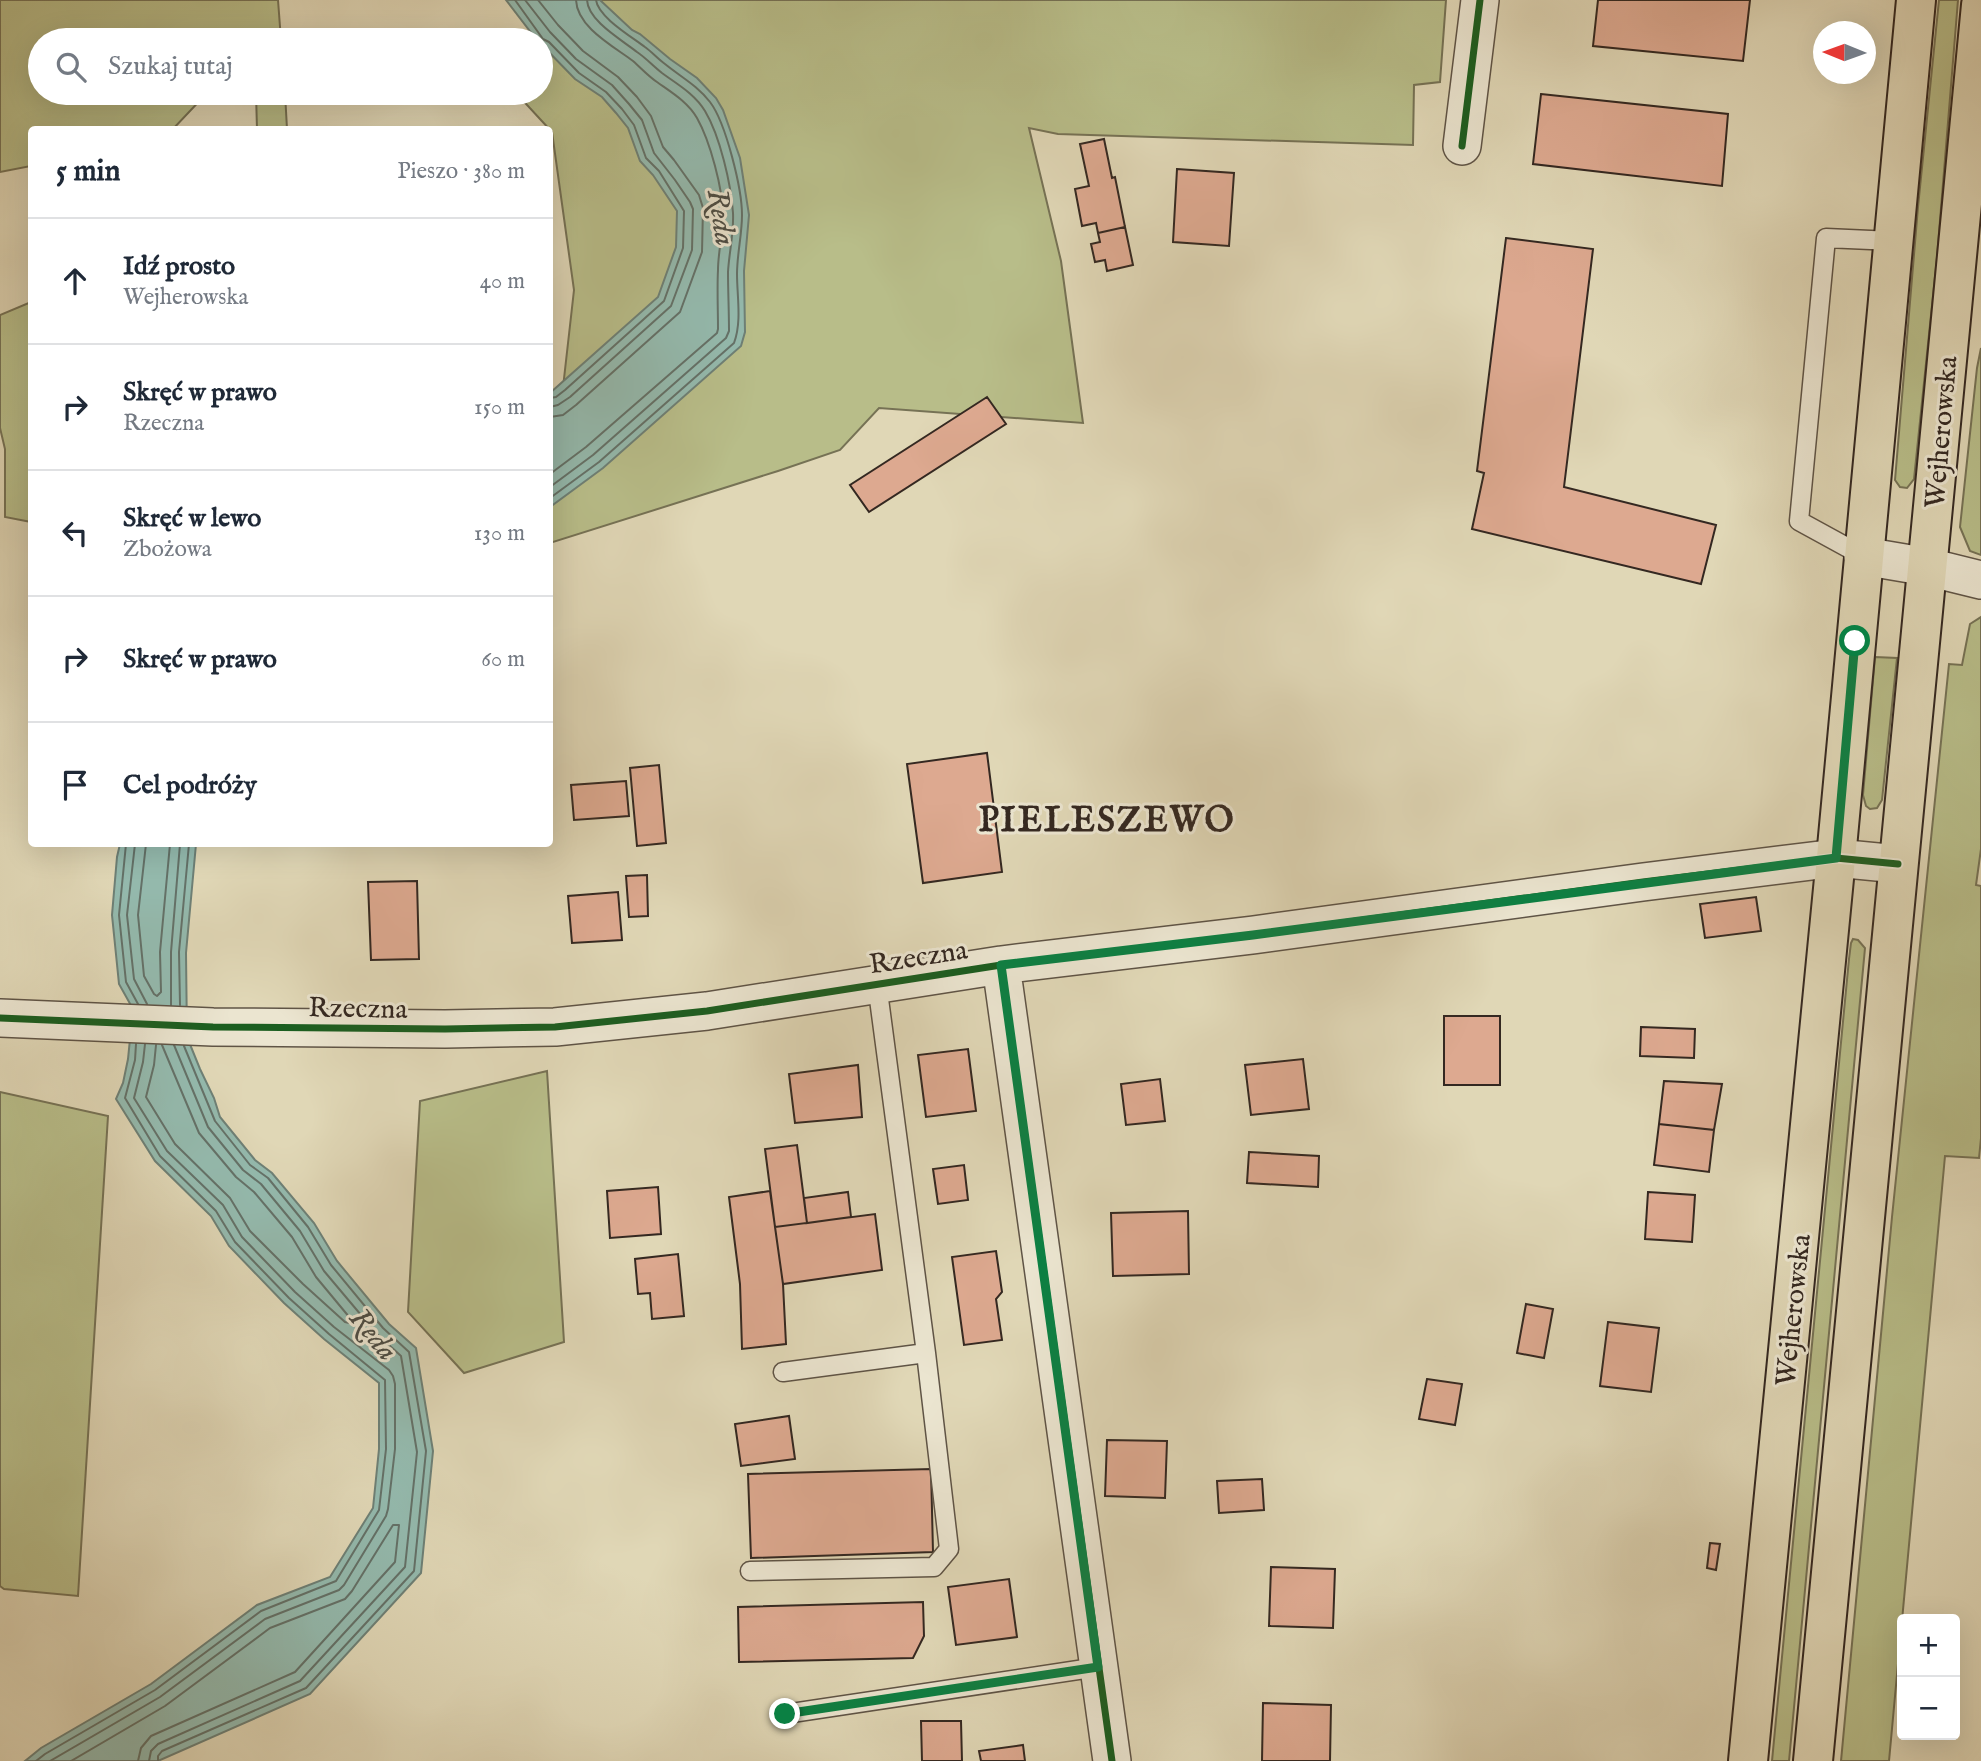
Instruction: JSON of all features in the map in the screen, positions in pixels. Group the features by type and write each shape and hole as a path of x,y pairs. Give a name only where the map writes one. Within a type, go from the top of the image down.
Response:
{"main road":[{"name":"Wejherowska","path":"1748,1761 1916,0"},
{"name":"Wejherowska","path":"1813,1761 1981,5"}],"street":[{"path":"1462,146 1480,0"},
{"path":"1863,555 1981,580"},
{"path":"1836,858 1898,864"},
{"name":"Rzeczna","path":"0,1018 213,1027 555,1027 707,1011 1001,965 1253,935 1836,858"},
{"path":"1001,965 1112,1761"}],"lane":[{"path":"1863,555 1799,521 1826,238 1893,241"},
{"path":"750,1572 934,1567 950,1549 877,984"},
{"path":"783,1372 926,1353"},
{"path":"785,1714 1098,1667"}],"green space":[{"path":"0,0 278,0 280,28 28,28 28,105 196,105 176,126 28,126 28,167 0,172"},
{"path":"554,0 1446,0 1440,82 1414,85 1413,145 1058,134 1029,128 1061,261 1083,423 879,408 840,450 553,542 553,425 560,414 574,290 553,126 546,126 527,105 553,105 553,28 546,28"},
{"path":"1939,0 1958,0 1937,257 1914,479 1907,488 1900,487 1895,480"},
{"path":"256,105 286,105 287,126 257,126"},
{"path":"28,303 28,521 5,517 5,449 0,428 0,315"},
{"path":"1981,348 1981,555 1970,551 1960,527"},
{"path":"1981,617 1981,849 1976,885 1981,886 1979,1158 1945,1156 1903,1614 1897,1614 1897,1675 1889,1761 1841,1761 1892,1217 1949,664 1962,665 1970,624"},
{"path":"1875,657 1897,658 1882,800 1877,808 1870,809 1866,806 1863,795"},
{"path":"1853,939 1858,940 1865,948 1789,1761 1772,1761 1849,959"},
{"path":"547,1071 564,1342 464,1373 408,1312 420,1101"},
{"path":"0,1092 108,1116 78,1596 4,1589 0,1586"}],"water":[{"name":"Reda","path":"506,0 600,0 632,30 697,78 716,98 723,110 740,158 749,215 744,271 745,332 741,346 603,468 553,505 553,390 658,297 676,247 677,211 653,175 640,161 628,128 616,113 602,97 575,79 553,56 553,28 528,28"},
{"name":"Reda","path":"119,847 196,847 186,953 187,1037 220,1117 255,1160 272,1173 314,1223 337,1261 389,1324 416,1348 433,1451 421,1573 310,1694 158,1761 25,1761 41,1748 151,1684 257,1605 330,1577 373,1508 379,1449 379,1383 284,1303 229,1246 211,1216 155,1161 116,1099 123,1083 128,1059 133,1009 119,984 112,915"}],"building":[{"path":"1598,0 1750,0 1743,61 1593,46"},
{"path":"1541,94 1728,114 1722,186 1533,164"},
{"path":"1104,139 1125,227 1098,233 1096,223 1082,226 1075,189 1089,186 1080,144"},
{"path":"1177,169 1234,173 1229,246 1173,242"},
{"path":"1125,227 1133,265 1107,271 1105,260 1095,262 1091,244 1100,242 1098,233"},
{"path":"1506,238 1593,249 1564,487 1716,525 1701,584 1472,529 1484,473 1477,471"},
{"path":"987,397 1006,424 869,512 850,485"},
{"path":"987,753 1002,872 923,883 907,764"},
{"path":"659,765 666,843 637,846 630,768"},
{"path":"626,781 629,816 574,820 571,785"},
{"path":"647,875 648,916 629,917 626,876"},
{"path":"417,881 419,959 371,960 368,882"},
{"path":"618,892 622,940 572,943 568,896"},
{"path":"1756,897 1761,931 1705,938 1700,904"},
{"path":"1444,1016 1500,1016 1500,1085 1444,1085"},
{"path":"1641,1027 1695,1029 1694,1058 1640,1056"},
{"path":"968,1049 976,1111 926,1117 918,1055"},
{"path":"1303,1059 1309,1109 1251,1115 1245,1065"},
{"path":"858,1065 862,1117 795,1123 789,1074"},
{"path":"1160,1079 1165,1121 1126,1125 1121,1084"},
{"path":"1664,1081 1722,1084 1714,1130 1659,1124"},
{"path":"1659,1124 1714,1130 1709,1172 1654,1165"},
{"path":"797,1145 807,1223 775,1227 765,1149"},
{"path":"1249,1152 1319,1156 1318,1187 1247,1183"},
{"path":"964,1165 968,1200 938,1204 933,1169"},
{"path":"658,1187 661,1234 610,1238 607,1191"},
{"path":"770,1191 783,1284 786,1344 742,1349 740,1284 729,1197"},
{"path":"848,1192 851,1217 807,1223 804,1198"},
{"path":"1648,1192 1695,1195 1692,1242 1645,1239"},
{"path":"1188,1211 1189,1274 1113,1276 1111,1213"},
{"path":"875,1214 882,1270 783,1284 775,1227"},
{"path":"996,1251 1002,1292 996,1299 1002,1340 964,1345 952,1257"},
{"path":"678,1254 684,1316 652,1319 650,1293 638,1294 635,1259"},
{"path":"1526,1304 1553,1309 1544,1358 1517,1353"},
{"path":"1608,1322 1659,1328 1651,1392 1600,1386"},
{"path":"1427,1379 1462,1384 1455,1425 1419,1419"},
{"path":"789,1416 795,1459 741,1466 735,1424"},
{"path":"1107,1440 1167,1441 1165,1498 1105,1496"},
{"path":"931,1469 933,1552 751,1558 748,1474"},
{"path":"1262,1479 1264,1510 1219,1513 1217,1481"},
{"path":"1710,1543 1720,1544 1716,1570 1707,1568"},
{"path":"1271,1567 1335,1569 1333,1628 1269,1626"},
{"path":"1009,1579 1017,1637 956,1645 948,1587"},
{"path":"923,1602 924,1636 913,1658 739,1662 738,1607"},
{"path":"1263,1703 1331,1705 1330,1761 1262,1761"},
{"path":"921,1721 961,1721 962,1761 922,1761"},
{"path":"1023,1745 1025,1761 981,1761 979,1751"}],"cycle path":[{"path":"1462,146 1480,0"},
{"path":"0,1018 213,1027 555,1027 707,1011 1001,965 1253,935 1836,858 1898,864"},
{"path":"1001,965 1112,1761"}],"district":[{"name":"PIELESZEWO","path":"1107,819"}],"route":[{"path":"785,1714 1098,1667 1001,965 1253,935 1836,858 1855,641"}]}
